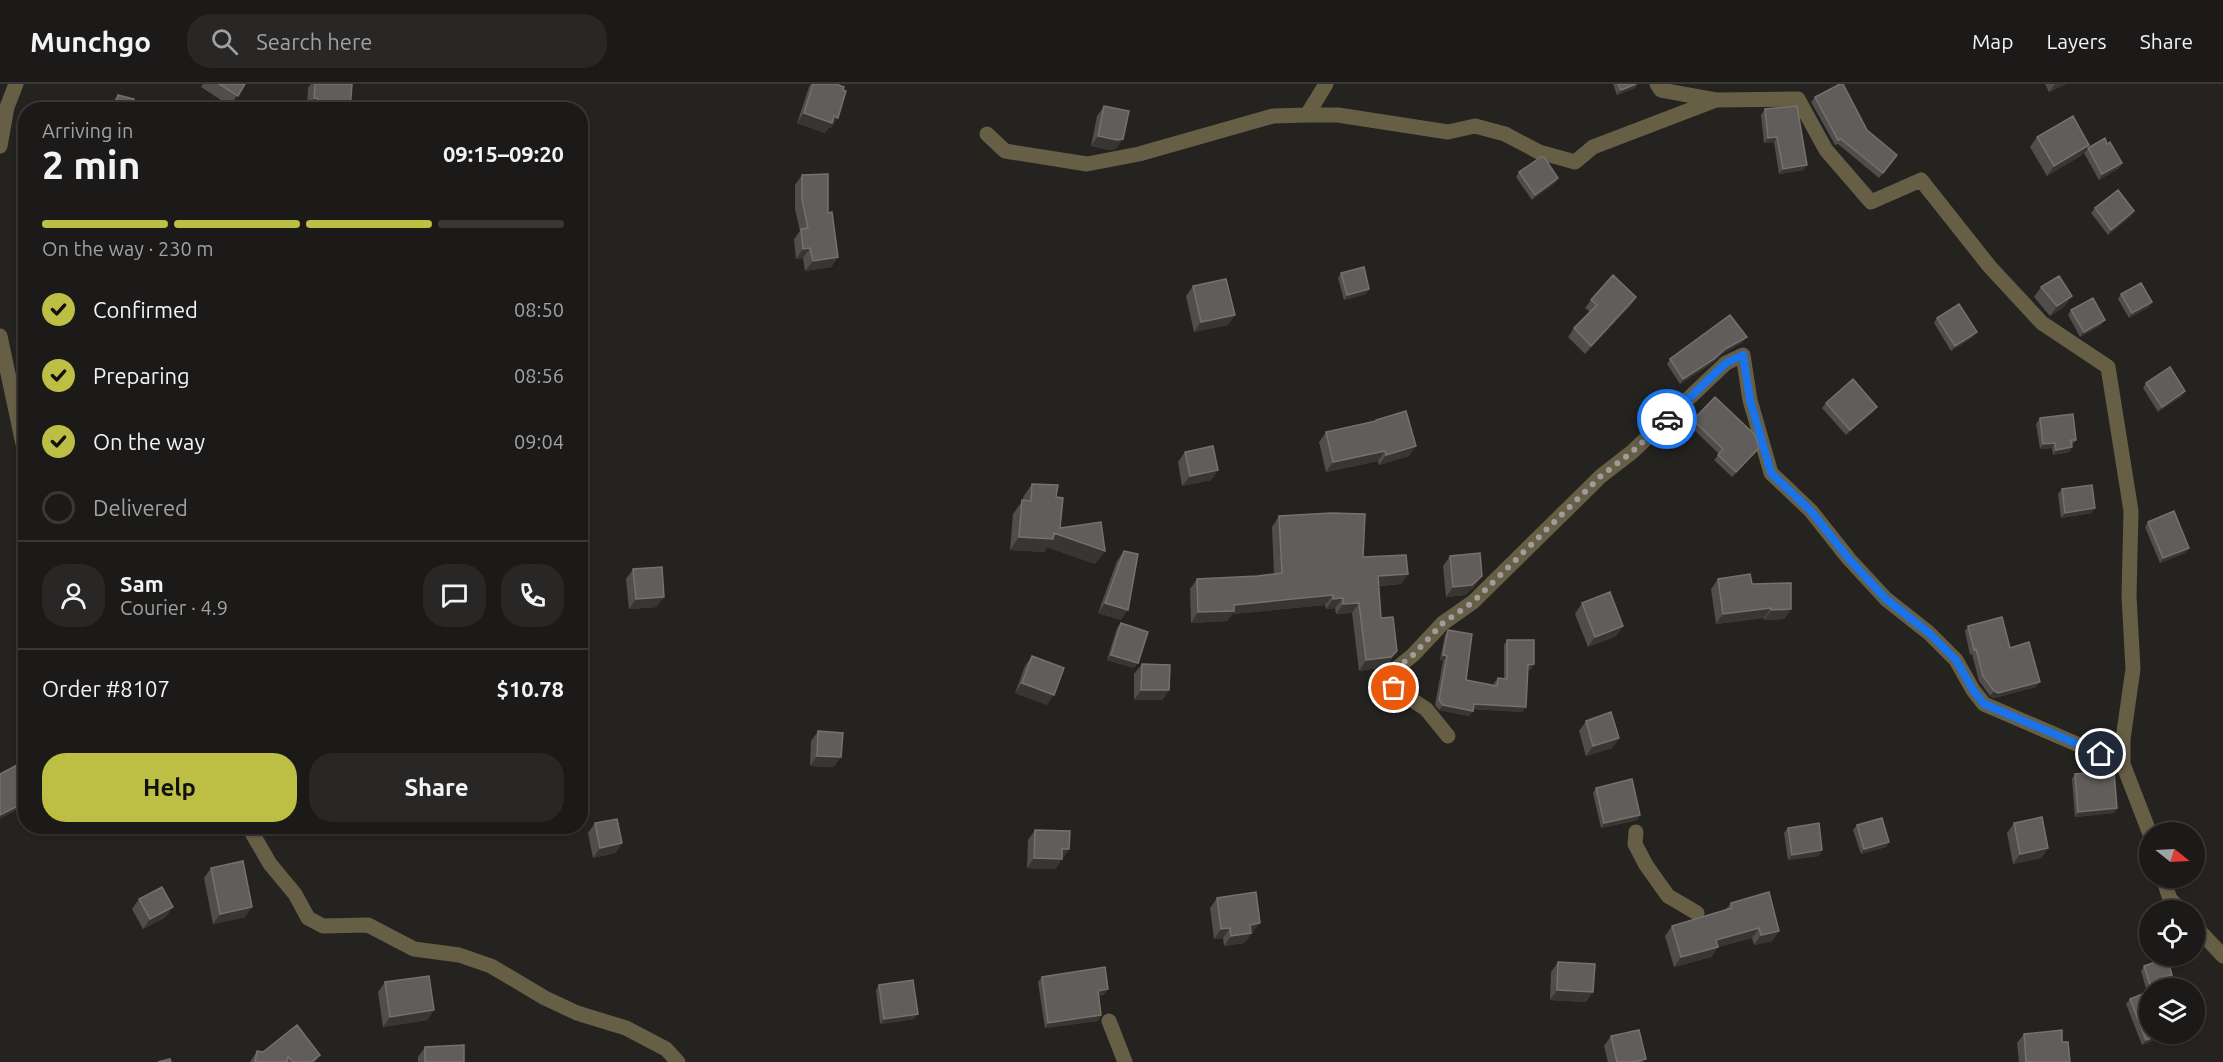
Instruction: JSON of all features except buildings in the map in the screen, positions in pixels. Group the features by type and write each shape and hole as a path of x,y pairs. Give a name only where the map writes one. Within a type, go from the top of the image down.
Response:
{"street":[{"path":"0,146 7,107 16,84"},
{"path":"1307,115 1326,84"},
{"path":"1657,84 1661,90 1716,100 1798,99 1826,150 1872,202 1921,180 1990,267 2042,323 2108,367 2131,511 2130,596 2133,669 2123,739 2123,764 2145,822"},
{"path":"987,134 1005,151 1087,164 1139,154 1274,116 1338,115 1448,132 1475,126 1506,134 1539,152 1575,162 1593,147 1716,100"},
{"path":"0,336 18,420"},
{"path":"1448,736 1426,709 1394,688 1392,672 1413,655 1443,623 1473,602 1601,476 1632,452 1726,363 1743,355 1750,400 1771,473 1811,511 1849,559 1886,599 1929,633 1956,660 1984,704 2123,764"},
{"path":"1636,832 1635,844 1646,865 1668,896 1697,914"},
{"path":"253,834 270,864 295,894 308,918 323,926 368,925 414,950 459,956 491,966 544,998 577,1013 626,1028 666,1049 678,1062"},
{"path":"2205,937 2223,956"},
{"path":"1109,1022 1125,1062"}],"way so far":[{"path":"1394,688 1392,672 1413,655 1443,623 1473,602 1601,476 1632,452 1667,419"}],"route":[{"path":"1667,419 1726,363 1743,355 1750,400 1771,473 1811,511 1849,559 1886,599 1929,633 1956,660 1984,704 2101,754"}]}
